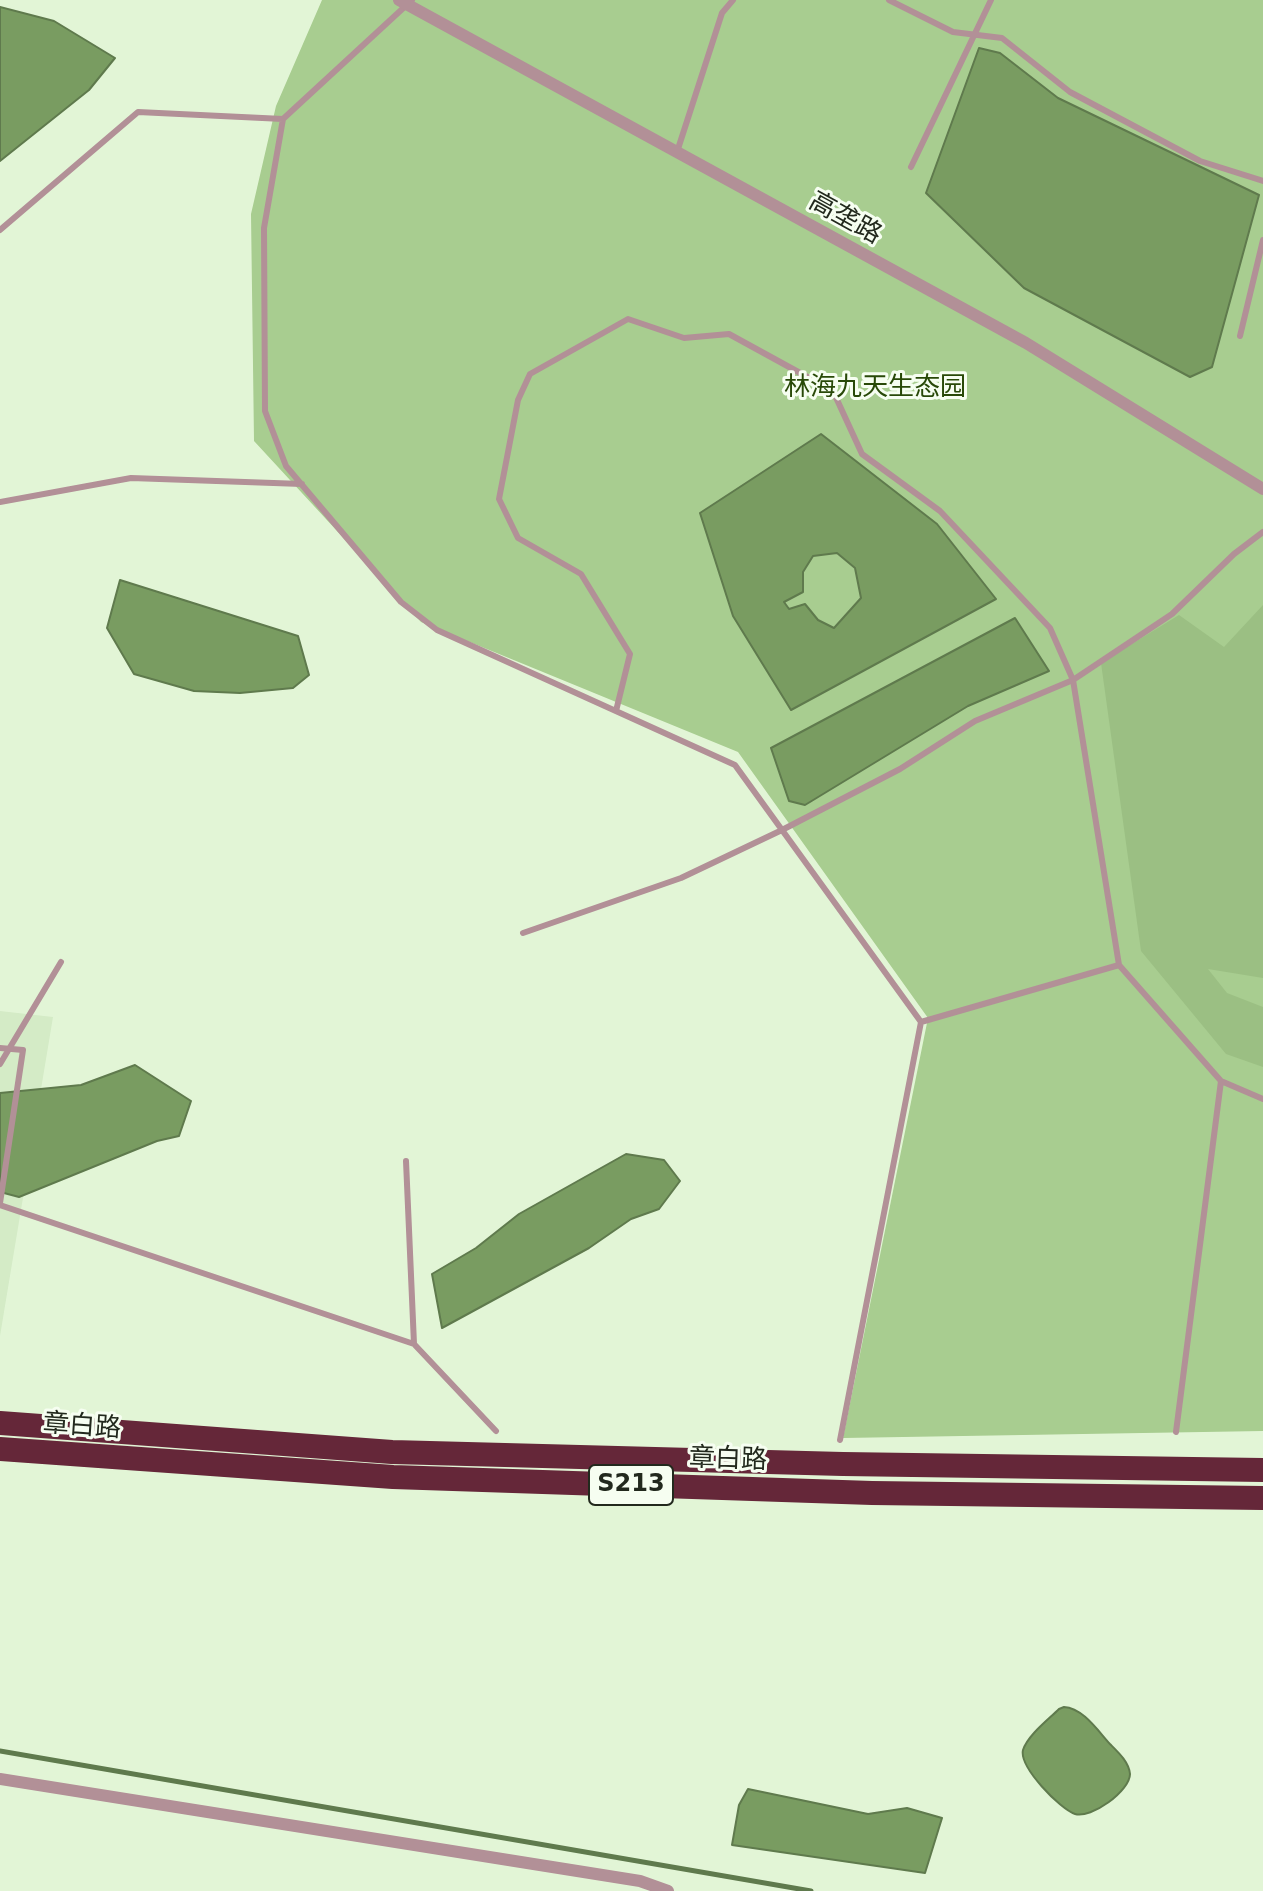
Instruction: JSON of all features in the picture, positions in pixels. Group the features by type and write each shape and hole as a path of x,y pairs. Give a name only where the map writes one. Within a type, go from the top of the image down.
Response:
{"highway":[{"name":"章白路","path":"0,1423 392,1452 843,1464 1263,1470"},
{"name":"章白路","path":"0,1449 393,1477 872,1493 1263,1498"}],"street":[{"name":"高垄路","path":"406,2 1026,343 1263,489"},
{"path":"0,1779 624,1879 668,1891"}],"lane":[{"path":"677,152 722,13 733,0"},
{"path":"889,0 953,32 1002,38 1070,92 1200,161 1263,181"},
{"path":"911,167 991,0"},
{"path":"406,2 283,119 264,228 265,411 286,466 401,602 437,630 735,765 921,1022 840,1440"},
{"path":"0,230 138,112 283,119"},
{"path":"1240,336 1263,240"},
{"path":"616,711 630,654 581,574 518,538 499,499 518,400 530,374 628,319 684,338 729,334 833,391 862,454 940,511 1050,628 1073,680 1119,965 1221,1081 1263,1099"},
{"path":"0,502 131,478 302,484"},
{"path":"523,933 681,878 900,769 975,721 1073,680 1172,614 1234,554 1263,532"},
{"path":"0,1064 61,962"},
{"path":"921,1022 1119,965"},
{"path":"0,1048 23,1050 3,1158 0,1204 414,1344 496,1431"},
{"path":"1176,1432 1221,1081"},
{"path":"406,1161 414,1344"}],"shaded area":[{"path":"0,7 54,21 115,58 89,90 0,161"},
{"path":"979,48 1000,53 1058,98 1259,195 1212,367 1190,377 1024,288 926,193"},
{"path":"821,434 937,524 996,599 791,710 733,616 700,513","holes":["837,553 855,568 861,598 834,628 818,620 805,604 789,609 784,602 803,592 803,572 813,556"]},
{"path":"120,580 298,636 309,675 293,688 240,693 194,691 134,674 107,628"},
{"path":"1263,605 1263,978 1208,969 1227,993 1263,1007 1263,1067 1226,1054 1141,951 1101,663 1179,615 1224,647"},
{"path":"1015,618 1049,671 968,706 805,805 789,801 771,748"},
{"path":"0,1011 53,1017 0,1336"},
{"path":"135,1065 191,1101 179,1136 157,1141 19,1197 0,1192 0,1093 81,1085"},
{"path":"626,1154 664,1160 680,1181 659,1209 631,1219 589,1248 442,1328 432,1274 476,1248 519,1214"},
{"path":"1064,1707 1078,1711 1090,1721 1123,1758 1130,1774 1117,1795 1099,1808 1082,1814 1068,1811 1051,1796 1023,1757 1029,1739"},
{"path":"748,1789 868,1814 907,1808 942,1818 925,1873 732,1845 739,1805"}],"green space":[{"name":"林海九天生态园","path":"322,0 1263,0 1263,1431 843,1438 928,1018 738,752 421,622 254,441 251,214 276,106"}],"waterway":[{"path":"0,1751 811,1891"}]}
